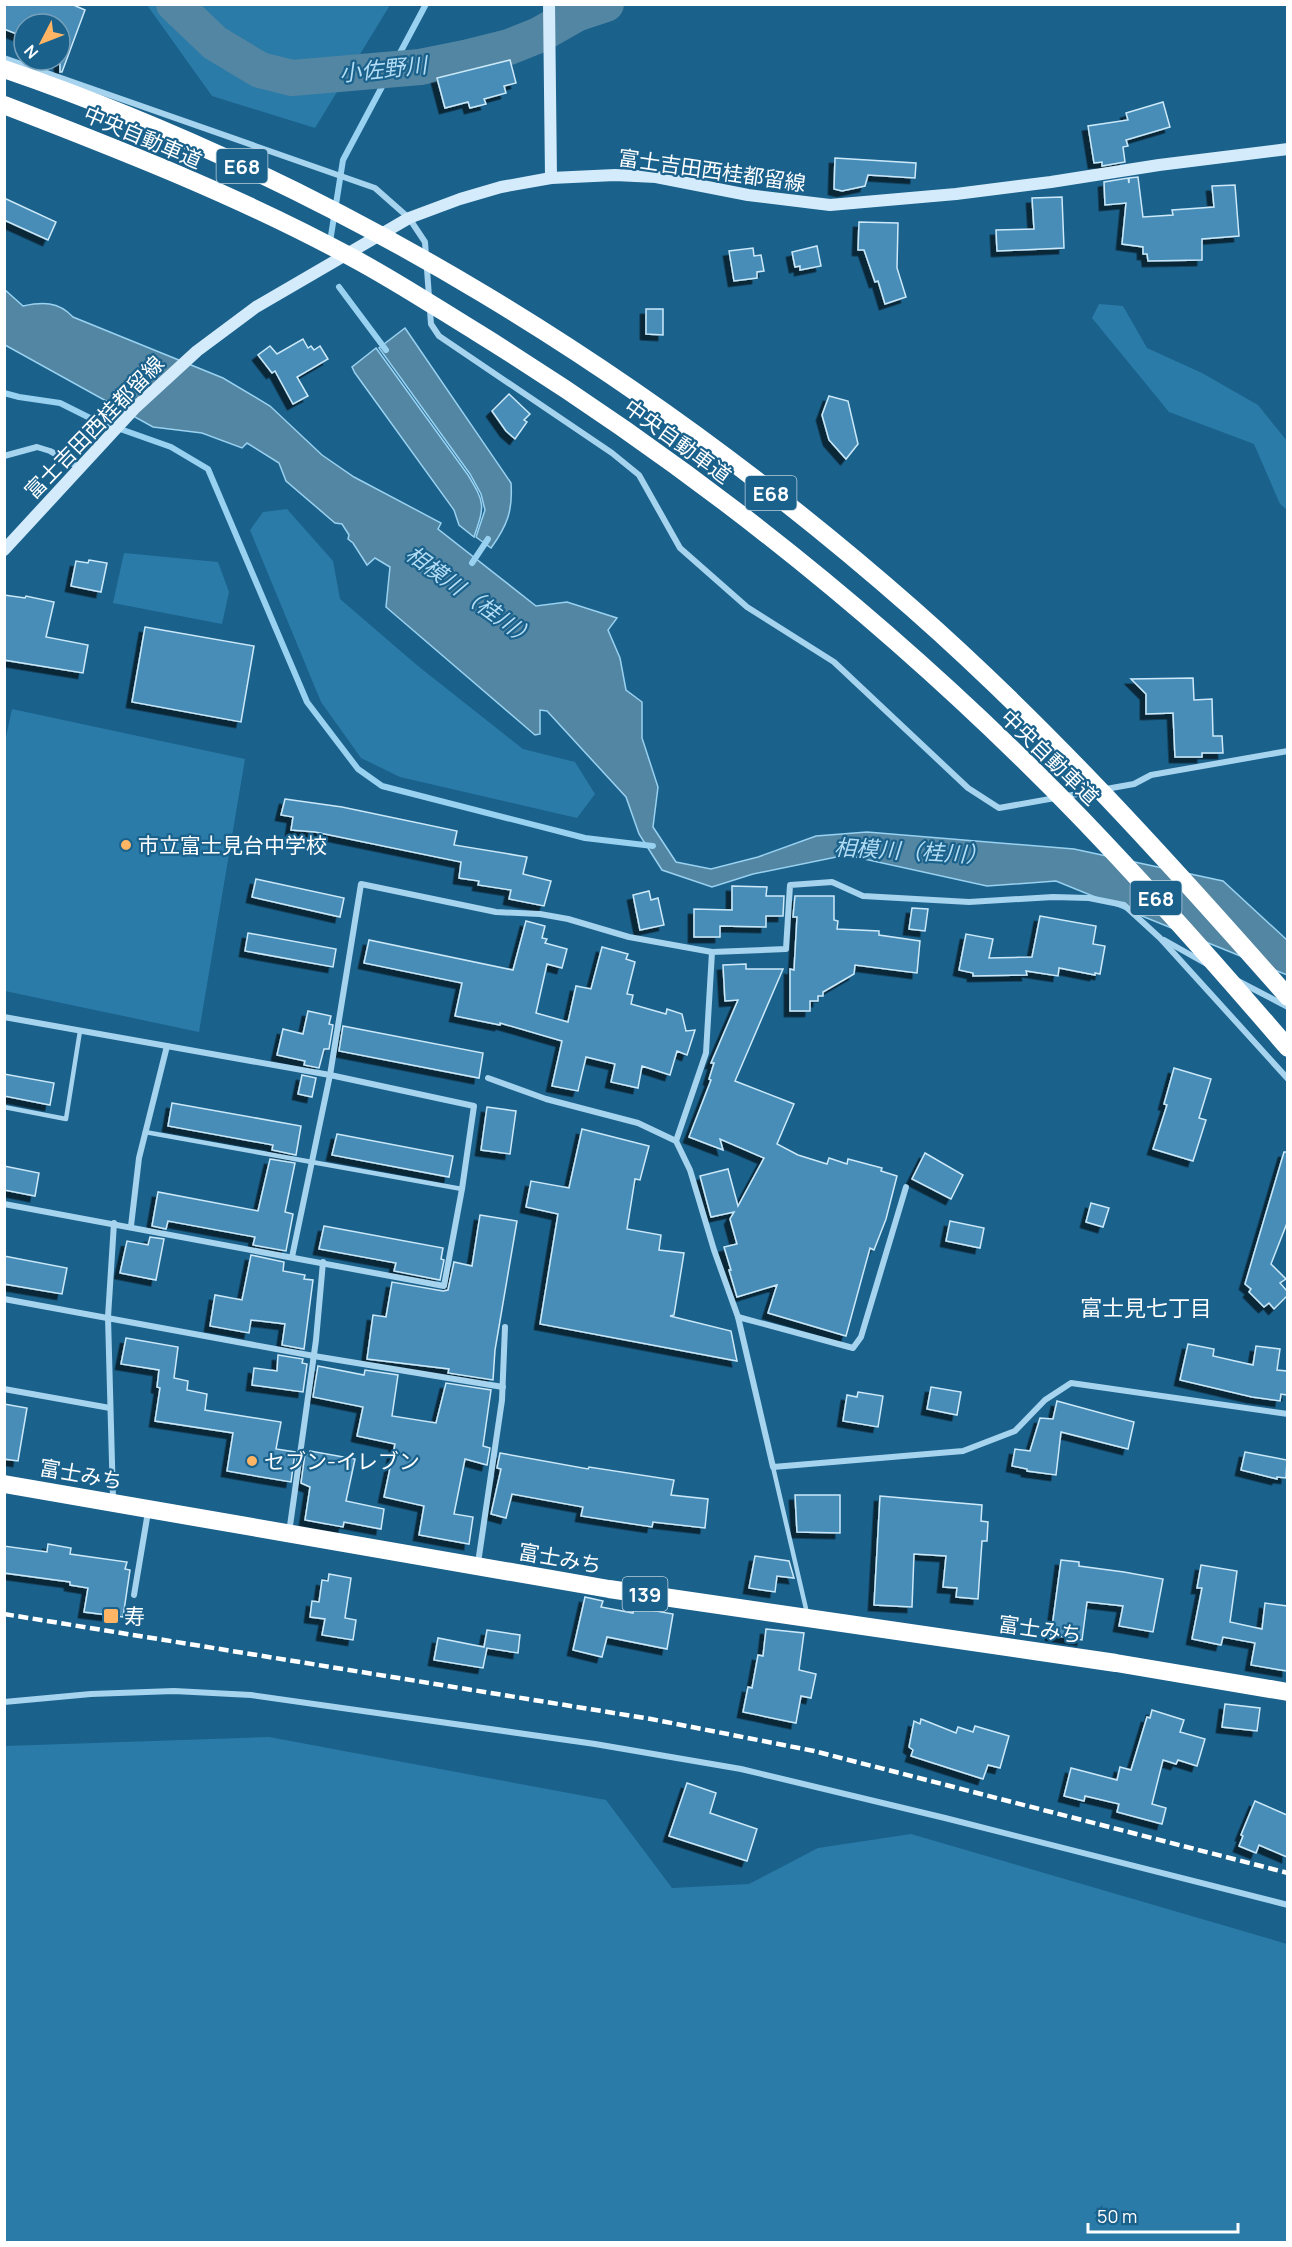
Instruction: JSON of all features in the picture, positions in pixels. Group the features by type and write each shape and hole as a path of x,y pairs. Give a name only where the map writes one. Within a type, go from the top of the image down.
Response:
{"highway":[{"name":"中央自動車道","path":"4,69 146,123 269,178 372,231 470,286 554,338 634,392 831,540 914,610 1045,735 1136,827 1287,997"},
{"name":"中央自動車道","path":"4,105 124,151 248,206 354,258 541,372 708,490 801,563 896,643 1017,754 1143,884 1287,1048"},
{"name":"富士みち","path":"4,1484 609,1589 1116,1663 1287,1692"}],"main road":[{"path":"549,5 551,178"},
{"name":"富士吉田西桂都留線","path":"4,550 136,407 197,351 256,307 410,218 480,193 551,178 615,175 656,177 748,195 830,205 979,191 1287,149"}],"street":[{"path":"4,58 375,188 410,218 424,242 431,324 439,336 612,453 639,475 680,548 747,607 834,662 968,788 999,808 1134,784 1150,775 1287,751"},
{"path":"4,456 36,447 50,451 79,467"},
{"path":"292,1257 330,1075 361,884 496,912 540,914 568,919 629,937 712,952 786,949 790,885 832,882 863,896 969,902 1053,897 1089,898 1124,905 1160,938 1287,1079"},
{"path":"1160,938 1287,1007"},
{"path":"676,1141 706,1053 712,952"},
{"path":"4,1017 330,1075 474,1106 462,1189 444,1286 4,1204"},
{"path":"130,1226 139,1158 167,1046"},
{"path":"488,1078 546,1099 638,1124 676,1141 690,1170 714,1250 738,1317 773,1467 963,1450 1016,1431 1045,1400 1071,1383 1287,1414"},
{"path":"738,1317 852,1348 861,1337 906,1187"},
{"path":"113,1503 108,1317 114,1223"},
{"path":"289,1533 314,1356 322,1262"},
{"path":"4,1299 314,1356 503,1387"},
{"path":"477,1566 503,1387 505,1327"},
{"path":"4,1389 110,1408"},
{"path":"134,1595 149,1509"},
{"path":"4,1702 91,1694 174,1691 251,1695 595,1744 741,1769 1287,1905"}],"lane":[{"path":"4,1107 66,1119 80,1031"},
{"path":"145,1132 462,1189"},
{"path":"773,1467 809,1618"}],"shaded area":[{"path":"147,5 390,5 315,128 212,96"},
{"path":"1099,304 1123,306 1147,348 1202,373 1258,405 1287,441 1287,510 1280,504 1254,444 1169,412 1092,318"},
{"path":"287,509 333,561 340,599 418,666 523,749 575,762 595,794 577,818 400,777 361,758 321,702 250,530 263,512"},
{"path":"124,553 218,562 229,592 222,624 113,603"},
{"path":"12,709 245,759 199,1032 5,991 4,746"},
{"path":"269,1737 606,1800 672,1888 749,1884 818,1848 911,1834 1287,1944 1287,2242 5,2242 5,1746"}],"water":[{"name":"相模川（桂川）","path":"4,289 23,306 56,305 73,317 223,378 270,406 322,455 354,477 441,523 438,529 536,606 567,602 617,618 608,630 620,658 626,690 642,702 642,738 658,787 653,827 676,862 711,869 758,857 816,836 867,832 1074,849 1223,881 1287,940 1287,975 1056,881 987,886 846,855 753,874 712,887 662,870 639,834 626,797 547,711 540,710 540,734 535,735 386,607 390,567 375,558 367,565 348,539 349,535 342,524 335,523 286,481 279,463 247,443 242,448 202,433 153,427 5,345"},
{"path":"405,328 511,483 508,518 491,548 476,537 485,510 481,494 470,474 379,348"},
{"path":"376,348 478,492 482,505 474,537 459,525 454,510 355,373 352,367"}],"building":[{"path":"4,4 71,4 85,10 72,45 72,12 12,12 12,32 4,29"},
{"path":"510,60 516,83 504,86 506,93 484,99 486,104 470,108 468,102 445,108 437,78"},
{"path":"1163,102 1170,127 1126,140 1128,146 1123,147 1125,162 1102,166 1102,162 1094,163 1088,126 1128,120 1126,113"},
{"path":"835,158 916,163 915,178 868,175 865,186 842,191 834,189"},
{"path":"1138,177 1143,217 1173,215 1172,210 1214,207 1212,186 1235,185 1239,236 1202,239 1202,260 1148,261 1147,254 1143,254 1143,247 1122,244 1126,203 1105,205 1104,182 1128,178 1129,183 1129,178"},
{"path":"1062,197 1064,248 997,251 996,230 1034,229 1032,198"},
{"path":"4,198 56,222 48,240 4,220"},
{"path":"859,222 898,223 897,268 906,297 885,304 878,281 875,282 864,250 858,250"},
{"path":"817,246 821,266 800,270 800,266 795,267 792,252"},
{"path":"753,248 754,256 761,255 764,271 757,272 757,278 734,281 729,251"},
{"path":"646,309 663,309 663,335 646,334"},
{"path":"303,339 308,348 311,346 314,350 320,346 328,359 297,377 308,396 293,404 275,371 272,373 258,355 270,346 277,354"},
{"path":"509,394 530,414 524,420 527,422 515,439 506,431 492,411"},
{"path":"829,396 848,401 858,444 846,459 829,440 822,415"},
{"path":"89,560 107,563 101,592 71,586 76,561 88,563"},
{"path":"4,595 25,598 26,596 54,602 46,637 88,645 83,673 4,660"},
{"path":"145,627 254,646 241,722 132,702"},
{"path":"1193,678 1194,700 1212,699 1213,736 1222,736 1223,753 1202,753 1202,757 1175,757 1173,713 1146,714 1146,694 1131,679"},
{"path":"285,799 342,807 457,831 454,845 527,857 523,874 551,881 544,906 509,899 511,890 478,885 479,881 459,878 461,862 315,832 291,830 293,817 281,815"},
{"path":"256,879 344,898 340,917 252,897"},
{"path":"732,886 767,887 766,896 784,896 783,916 766,916 766,927 720,926 720,937 694,937 694,909 732,910"},
{"path":"649,891 651,900 658,898 664,925 640,930 633,895"},
{"path":"795,896 834,896 834,920 838,921 837,929 879,931 879,935 920,941 917,973 855,965 854,974 823,992 823,996 818,996 818,1001 810,1001 810,1011 790,1011 790,969 794,970 797,917 793,917"},
{"path":"912,908 928,909 925,931 909,929"},
{"path":"1040,916 1096,926 1093,944 1105,946 1100,974 1059,968 1058,976 1026,971 1027,975 973,976 973,973 959,970 966,934 993,939 989,958 1032,957"},
{"path":"526,921 545,926 542,938 547,939 545,943 567,949 562,968 547,964 536,1013 568,1022 576,986 591,989 602,947 628,954 626,959 635,962 627,994 633,995 631,1004 666,1014 667,1009 682,1014 686,1031 695,1030 687,1055 677,1051 670,1075 642,1066 638,1088 611,1082 615,1064 586,1057 578,1091 552,1086 562,1041 500,1023 500,1025 455,1016 462,983 364,963 369,940 513,970"},
{"path":"248,933 336,949 333,967 245,951"},
{"path":"746,964 746,969 783,969 735,1081 794,1104 777,1144 798,1155 827,1164 829,1158 847,1164 848,1159 882,1168 881,1171 897,1176 886,1219 874,1250 870,1248 846,1336 768,1313 777,1285 737,1297 724,1247 737,1244 730,1219 734,1212 711,1217 700,1176 728,1169 738,1206 764,1158 720,1139 723,1150 689,1137 711,1080 709,1079 714,1063 711,1063 738,1000 725,1001 723,965"},
{"path":"308,1011 331,1016 329,1024 333,1025 329,1049 324,1049 319,1068 304,1065 305,1061 277,1055 283,1029 303,1034"},
{"path":"343,1026 483,1053 479,1078 339,1051"},
{"path":"1174,1068 1211,1079 1199,1118 1206,1120 1193,1161 1153,1149 1167,1105 1164,1104"},
{"path":"4,1074 54,1083 50,1105 4,1096"},
{"path":"302,1075 316,1078 312,1097 298,1094"},
{"path":"172,1103 301,1126 296,1155 272,1150 273,1145 168,1126"},
{"path":"487,1107 516,1111 510,1154 481,1150"},
{"path":"582,1129 649,1146 640,1180 635,1179 627,1229 661,1235 659,1250 684,1253 674,1315 670,1316 731,1331 737,1361 540,1324 558,1214 526,1207 531,1181 569,1188"},
{"path":"337,1134 453,1156 449,1177 332,1155"},
{"path":"1284,1152 1287,1152 1287,1223 1271,1264 1286,1279 1280,1283 1287,1291 1287,1296 1274,1309 1269,1303 1264,1307 1249,1292 1251,1289 1245,1284"},
{"path":"925,1153 963,1175 951,1199 912,1179"},
{"path":"270,1159 295,1163 285,1212 293,1214 286,1251 253,1245 255,1237 168,1221 166,1229 152,1226 158,1192 258,1211"},
{"path":"4,1166 39,1173 35,1196 4,1190"},
{"path":"1091,1203 1109,1208 1103,1227 1086,1222"},
{"path":"480,1215 517,1221 495,1350 493,1380 448,1373 449,1369 367,1359 373,1315 386,1317 392,1282 448,1290 454,1262 472,1266"},
{"path":"950,1221 984,1228 980,1248 946,1241"},
{"path":"324,1226 443,1248 441,1259 444,1260 440,1280 394,1271 396,1263 319,1249"},
{"path":"150,1237 164,1239 156,1280 120,1273 127,1241 148,1245"},
{"path":"251,1255 284,1262 283,1271 305,1275 304,1279 313,1280 304,1349 282,1345 285,1324 251,1320 249,1333 210,1326 215,1295 242,1300"},
{"path":"4,1256 67,1268 62,1294 4,1284"},
{"path":"126,1338 178,1347 174,1378 188,1381 187,1390 207,1394 205,1410 281,1422 276,1449 295,1452 291,1482 227,1471 233,1433 155,1421 160,1388 157,1387 159,1370 121,1364"},
{"path":"1188,1344 1214,1349 1213,1356 1253,1365 1256,1346 1280,1349 1277,1370 1287,1371 1287,1395 1281,1394 1280,1401 1252,1397 1180,1380"},
{"path":"278,1355 303,1359 302,1363 307,1364 303,1392 252,1385 254,1368 277,1371"},
{"path":"318,1366 364,1375 365,1370 398,1375 392,1416 436,1423 446,1383 491,1390 483,1446 490,1448 487,1465 465,1459 454,1514 473,1517 469,1544 419,1535 424,1506 384,1497 395,1444 357,1436 363,1407 313,1397"},
{"path":"931,1387 961,1392 957,1415 927,1409"},
{"path":"858,1392 883,1396 878,1427 843,1421 847,1395 857,1397"},
{"path":"1057,1401 1134,1422 1128,1449 1061,1432 1056,1475 1027,1471 1027,1469 1012,1466 1015,1449 1030,1451 1040,1418 1053,1419"},
{"path":"4,1404 27,1408 18,1461 4,1459"},
{"path":"310,1451 355,1459 346,1501 384,1509 381,1529 344,1522 343,1527 305,1520 310,1487 301,1483 305,1454 309,1455"},
{"path":"1245,1452 1287,1460 1286,1478 1277,1477 1277,1479 1241,1470"},
{"path":"500,1453 588,1469 589,1467 674,1480 671,1495 708,1499 705,1528 653,1522 652,1527 581,1516 583,1507 512,1494 506,1518 491,1514 501,1469 497,1468"},
{"path":"795,1495 840,1495 840,1533 797,1532"},
{"path":"880,1496 982,1505 981,1521 988,1522 987,1541 982,1541 978,1599 956,1597 957,1588 943,1587 946,1556 914,1554 912,1607 874,1605"},
{"path":"48,1544 71,1548 70,1554 127,1562 125,1569 130,1570 123,1617 84,1612 88,1588 70,1585 70,1582 4,1573 4,1546 47,1552"},
{"path":"755,1556 789,1561 794,1578 777,1576 775,1592 749,1588"},
{"path":"1061,1560 1079,1562 1079,1566 1163,1579 1153,1632 1119,1626 1123,1606 1087,1602 1082,1640 1051,1635"},
{"path":"1201,1565 1237,1571 1230,1622 1262,1629 1265,1603 1287,1606 1287,1671 1251,1665 1255,1643 1223,1637 1221,1645 1192,1639 1202,1588 1197,1588"},
{"path":"329,1574 351,1578 345,1618 356,1620 353,1640 322,1635 325,1619 310,1617 312,1601 319,1602 322,1580 328,1581"},
{"path":"585,1597 603,1601 601,1607 633,1613 634,1607 673,1614 667,1649 607,1637 602,1657 573,1650"},
{"path":"766,1629 804,1633 799,1670 816,1674 811,1698 801,1696 796,1723 743,1712 748,1687 752,1688 758,1655 763,1656"},
{"path":"487,1630 520,1635 518,1653 487,1648 483,1668 434,1660 438,1638 484,1647"},
{"path":"1225,1704 1260,1708 1257,1731 1222,1727"},
{"path":"1152,1710 1184,1720 1180,1732 1205,1739 1197,1766 1178,1760 1176,1764 1163,1760 1152,1804 1166,1808 1162,1824 1117,1812 1119,1804 1085,1796 1084,1801 1064,1796 1071,1768 1117,1780 1120,1767 1131,1770 1147,1717 1150,1718"},
{"path":"921,1719 956,1733 958,1727 973,1732 975,1726 1009,1736 1000,1768 988,1765 983,1779 911,1756 913,1750 909,1747 914,1721 920,1724"},
{"path":"687,1783 716,1793 710,1813 757,1829 747,1861 669,1836"},
{"path":"1255,1801 1287,1815 1287,1857 1259,1845 1256,1853 1239,1846 1243,1836 1241,1835"}],"waterway":[{"name":"小佐野川","path":"174,4 215,43 260,70 292,78 420,67 465,58 509,47 539,35 576,14 606,4"},
{"path":"330,242 343,160 426,4"},
{"path":"339,287 386,350"},
{"path":"4,393 60,403 92,419 171,447 208,469 307,702 358,769 382,786 585,838 653,846"},
{"path":"472,563 488,539"}],"railway":[{"path":"4,1614 651,1719 814,1751 1288,1873"}],"place":[{"name":"市立富士見台中学校","path":"126,845"},
{"name":"セブン-イレブン","path":"252,1461"},
{"name":"寿","path":"111,1616"}],"district":[{"name":"富士見七丁目","path":"1146,1308"}]}
